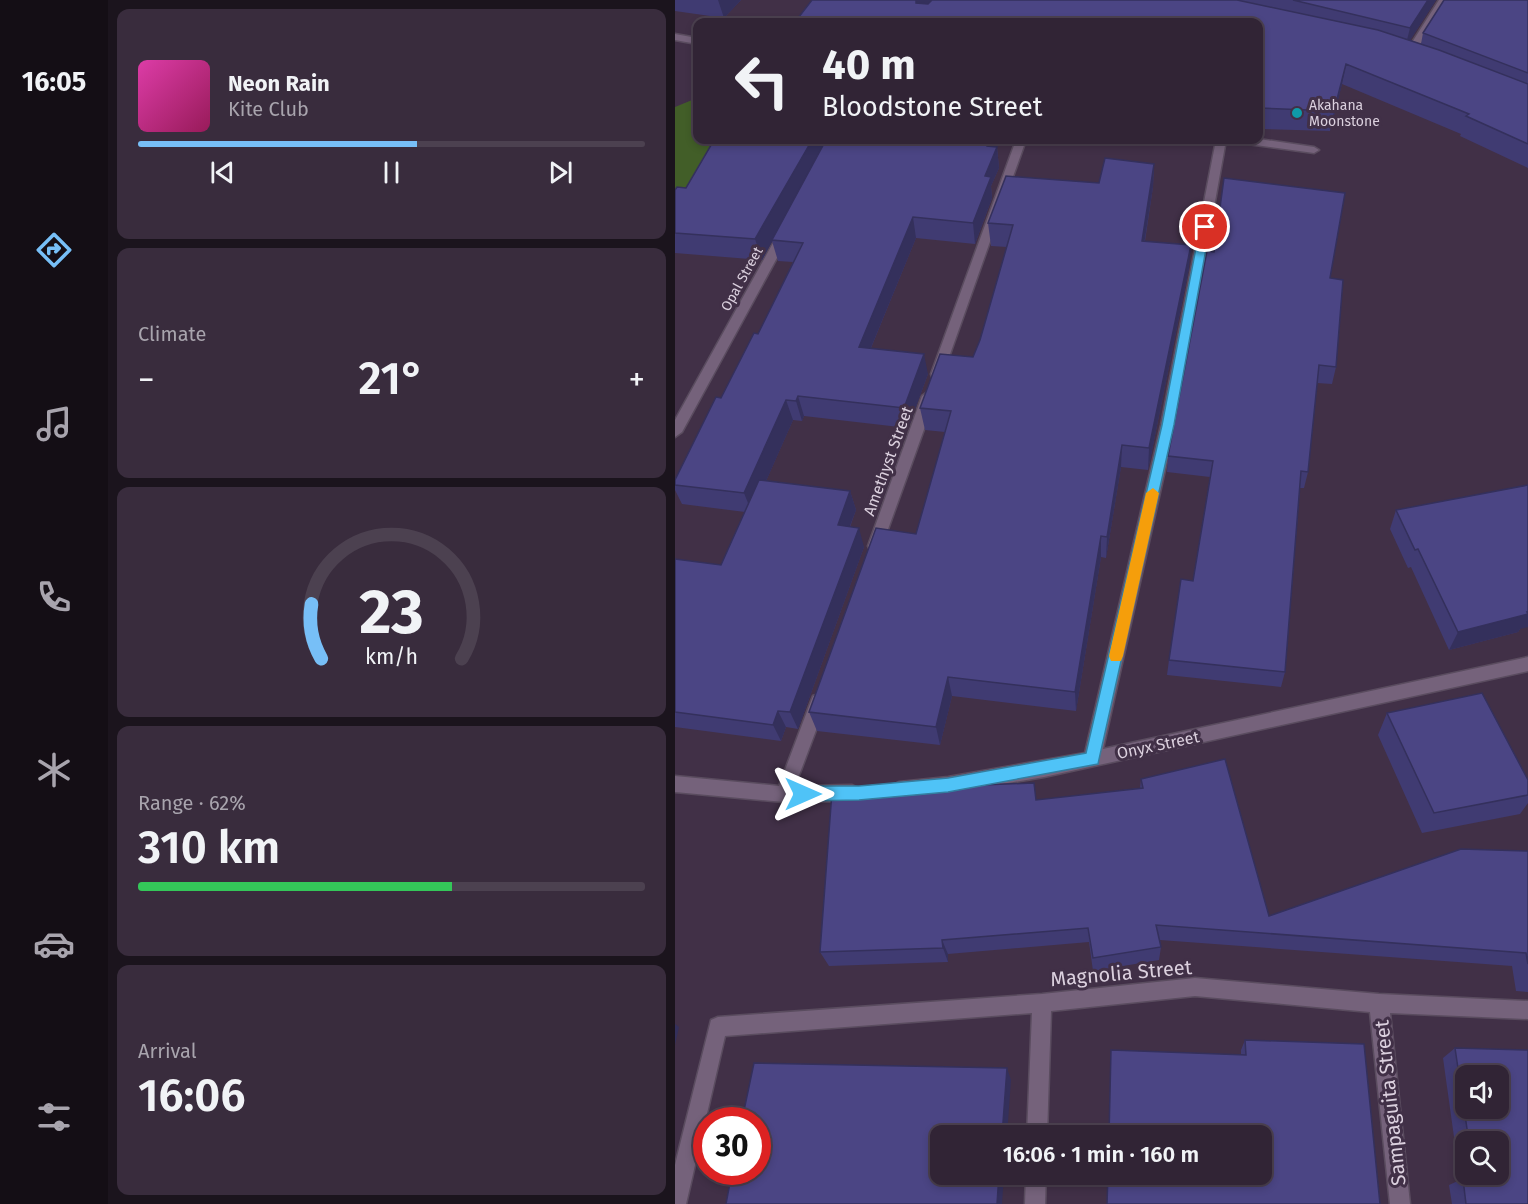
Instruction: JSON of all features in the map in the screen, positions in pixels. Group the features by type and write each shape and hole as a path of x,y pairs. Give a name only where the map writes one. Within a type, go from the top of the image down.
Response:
{"street":[{"path":"1399,52 1414,57 1445,0"},
{"path":"675,37 693,40"},
{"path":"1263,143 1314,150"},
{"name":"Amethyst Street","path":"872,555 1020,144"},
{"path":"1092,759 1168,425 1220,144"},
{"name":"Opal Street","path":"675,432 791,221"},
{"name":"Onyx Street","path":"675,784 784,794 876,792 948,785 1092,759 1528,664"},
{"path":"784,794 823,688"},
{"name":"Magnolia Street","path":"676,1204 718,1027 1042,1003 1195,987 1379,1003 1528,1010"},
{"path":"1037,1125 1042,1003"},
{"name":"Sampaguita Street","path":"1379,1003 1400,1204"},
{"path":"1035,1204 1036,1185"}],"green space":[{"path":"693,100 693,144 718,144 675,209 675,107"}],"building":[{"path":"812,0 916,0 916,3 928,4 932,0 1237,0 1378,30 1439,50 1528,84 1528,144 1466,116 1469,114 1346,64 1334,111 1263,108 1263,18 798,18"},
{"path":"1293,0 1428,0 1410,28"},
{"path":"1444,0 1528,0 1528,73 1423,33"},
{"path":"712,144 810,144 755,239 675,233 675,190 677,187 686,188"},
{"path":"824,144 987,144 987,146 997,147 985,176 991,177 973,223 913,217 859,347 924,354 904,408 798,396 796,401 786,400 744,493 675,485 675,480 716,397 721,398 754,333 758,334 803,243 772,240"},
{"path":"1105,158 1154,164 1142,241 1191,245 1149,448 1122,445 1107,537 1101,536 1075,692 948,677 936,727 809,712 876,528 916,534 951,411 920,408 940,354 973,357 980,340 1013,225 988,223 1006,176 1099,183"},
{"path":"1224,178 1345,193 1330,278 1343,280 1336,367 1319,365 1308,472 1301,471 1285,672 1169,660 1181,579 1193,581 1213,461 1168,456 1207,251 1214,252"},
{"path":"759,480 850,491 838,525 859,528 790,712 778,711 773,725 675,712 675,559 721,565"},
{"path":"1528,485 1528,614 1458,632 1418,549 1415,550 1396,510"},
{"path":"1482,693 1528,780 1528,795 1434,813 1387,713"},
{"path":"1225,759 1269,916 1461,849 1528,851 1528,964 1526,953 1156,925 1161,947 1093,958 1088,928 942,940 943,948 820,952 832,792 921,788 920,791 957,786 1034,783 1036,800 1143,788 1141,779"},
{"path":"1245,1040 1364,1044 1380,1204 1107,1204 1108,1185 1272,1185 1272,1125 1109,1125 1111,1050 1246,1055"},
{"path":"1455,1048 1528,1050 1528,1204 1466,1204 1464,1185 1509,1185 1509,1131 1467,1131 1466,1119 1509,1119 1509,1065 1458,1065"},
{"path":"754,1063 1007,1068 1003,1125 930,1125 930,1185 998,1185 997,1204 726,1204 730,1185 771,1185 771,1107 745,1107"}],"slow traffic":[{"path":"1116,656 1153,493"}],"place":[{"name":"Akahana Moonstone","path":"1297,113"}],"route":[{"path":"803,794 859,793 948,785 1092,759 1168,425 1205,227"}]}
